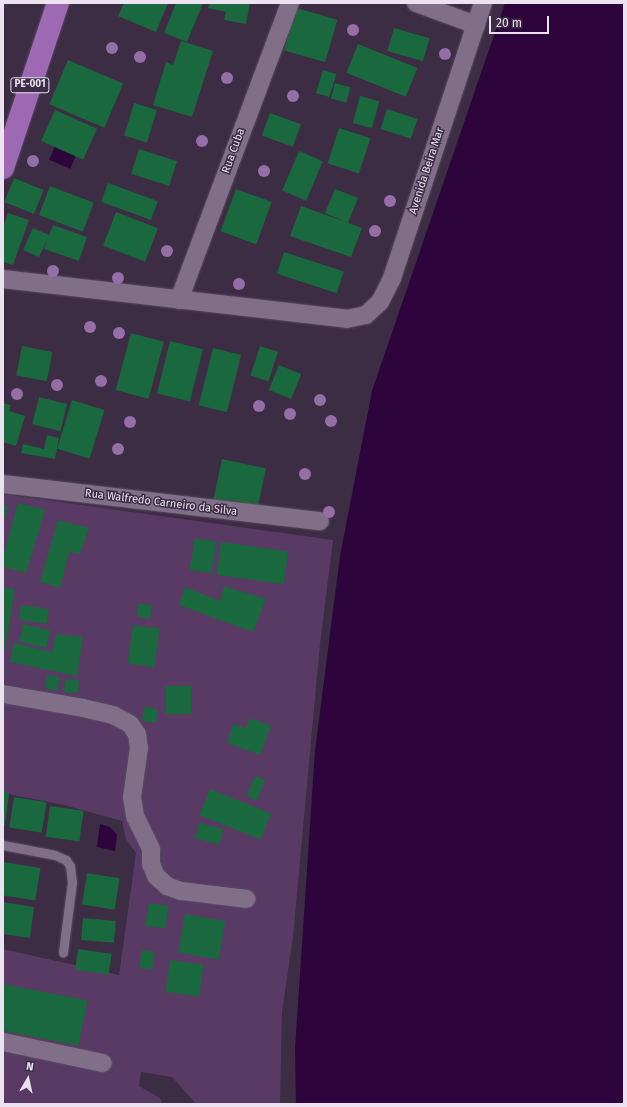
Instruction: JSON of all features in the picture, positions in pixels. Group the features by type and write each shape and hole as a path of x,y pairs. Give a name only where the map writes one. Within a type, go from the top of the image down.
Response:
{"main road":[{"name":"PE-001","path":"3,168 58,3"}],"street":[{"name":"Rua Cuba","path":"179,300 290,3"},
{"path":"416,3 476,25"},
{"name":"Avenida Beira Mar","path":"3,279 347,319 366,315 380,302 392,278 483,3"},
{"name":"Rua Walfredo Carneiro da Silva","path":"3,484 320,521"},
{"path":"3,694 113,715 130,724 137,734 139,748 132,797 135,816 151,849 151,864 156,876 167,886 181,891 247,899"},
{"path":"3,1042 103,1063"}],"lane":[{"path":"3,845 55,855 66,860 70,866 72,882 63,952"}],"shaded area":[{"path":"505,3 624,3 624,1104 296,1104 295,1049 315,751 340,556 372,391"},
{"path":"55,146 76,155 70,169 49,160"},
{"path":"3,494 333,540 320,644 293,937 282,1012 280,1104 196,1104 172,1077 141,1072 139,1086 160,1098 162,1104 3,1104 3,949 119,975 136,853 126,839 122,821 64,805 3,793"},
{"path":"100,824 110,827 117,835 115,851 97,847"}],"building":[{"path":"124,3 168,3 156,32 118,16"},
{"path":"176,3 203,3 187,42 164,33"},
{"path":"209,3 250,3 246,24 224,20 226,12 208,8"},
{"path":"296,8 337,20 325,62 284,50"},
{"path":"394,28 430,38 423,61 387,51"},
{"path":"181,41 213,51 192,117 153,105 166,62 173,65"},
{"path":"358,44 417,68 406,97 346,73"},
{"path":"68,60 123,83 104,128 49,104"},
{"path":"323,70 336,74 329,97 316,93"},
{"path":"335,83 350,87 346,103 331,98"},
{"path":"360,96 379,101 372,128 353,123"},
{"path":"134,103 157,110 147,143 124,136"},
{"path":"387,109 417,119 411,139 381,129"},
{"path":"55,110 97,129 83,160 41,141"},
{"path":"270,113 301,124 293,147 262,136"},
{"path":"339,128 370,138 359,173 328,163"},
{"path":"139,149 177,161 169,186 131,174"},
{"path":"299,151 323,161 306,201 282,191"},
{"path":"14,178 44,190 34,214 4,202"},
{"path":"108,183 158,201 151,220 101,202"},
{"path":"50,186 94,203 83,232 39,215"},
{"path":"236,189 272,202 256,244 221,231"},
{"path":"335,189 358,198 348,223 362,228 351,257 290,236 301,206 346,222 325,213"},
{"path":"116,212 158,228 145,262 103,246"},
{"path":"8,213 29,220 13,265 3,262 3,227"},
{"path":"53,225 87,237 79,261 44,249 47,240 39,257 23,250 33,228 49,235"},
{"path":"284,252 344,271 337,293 277,274"},
{"path":"131,333 164,342 149,399 116,390"},
{"path":"170,341 203,349 190,402 157,393"},
{"path":"22,346 52,352 47,381 16,375"},
{"path":"260,346 278,352 268,381 250,375"},
{"path":"213,348 241,355 227,412 199,405"},
{"path":"279,365 301,374 291,399 269,390"},
{"path":"39,397 67,404 60,431 32,424"},
{"path":"72,400 105,410 90,459 57,449"},
{"path":"3,403 11,405 9,411 25,416 16,446 3,442"},
{"path":"47,435 59,438 55,459 21,453 23,444 44,449"},
{"path":"222,459 266,468 257,510 213,501"},
{"path":"18,503 45,510 26,573 3,567 3,557"},
{"path":"3,505 8,506 3,523"},
{"path":"58,520 89,528 80,554 61,550 69,552 60,588 40,582"},
{"path":"195,538 217,542 211,573 189,570"},
{"path":"221,542 288,551 284,584 216,575"},
{"path":"224,586 266,599 253,632 179,605 185,587 220,601"},
{"path":"3,588 15,589 4,653 3,653"},
{"path":"137,604 152,605 150,619 138,617"},
{"path":"21,605 49,609 47,624 19,620"},
{"path":"23,624 50,630 46,648 19,642"},
{"path":"133,625 160,629 154,667 128,664"},
{"path":"56,634 83,637 77,676 10,662 14,643 52,652"},
{"path":"47,675 60,677 58,691 45,689"},
{"path":"65,679 79,680 78,693 64,692"},
{"path":"166,686 191,686 191,714 166,714"},
{"path":"144,707 158,709 156,723 142,721"},
{"path":"250,718 271,726 260,755 227,743 233,724 246,728"},
{"path":"255,776 265,780 257,801 247,796"},
{"path":"210,789 271,814 261,840 200,815"},
{"path":"3,792 9,793 5,825 3,825"},
{"path":"14,797 47,802 42,833 9,828"},
{"path":"50,806 84,811 79,841 46,837"},
{"path":"199,823 223,829 219,845 195,839"},
{"path":"3,862 41,868 35,901 3,895"},
{"path":"87,873 120,878 115,910 82,905"},
{"path":"3,902 34,907 30,938 3,934"},
{"path":"149,903 169,906 165,929 145,926"},
{"path":"185,914 225,921 219,960 178,952"},
{"path":"83,918 116,921 114,943 81,940"},
{"path":"78,949 112,954 109,975 75,970"},
{"path":"142,950 155,952 152,970 139,968"},
{"path":"170,960 204,965 199,996 166,992"},
{"path":"3,984 87,1000 79,1046 3,1031"}]}
